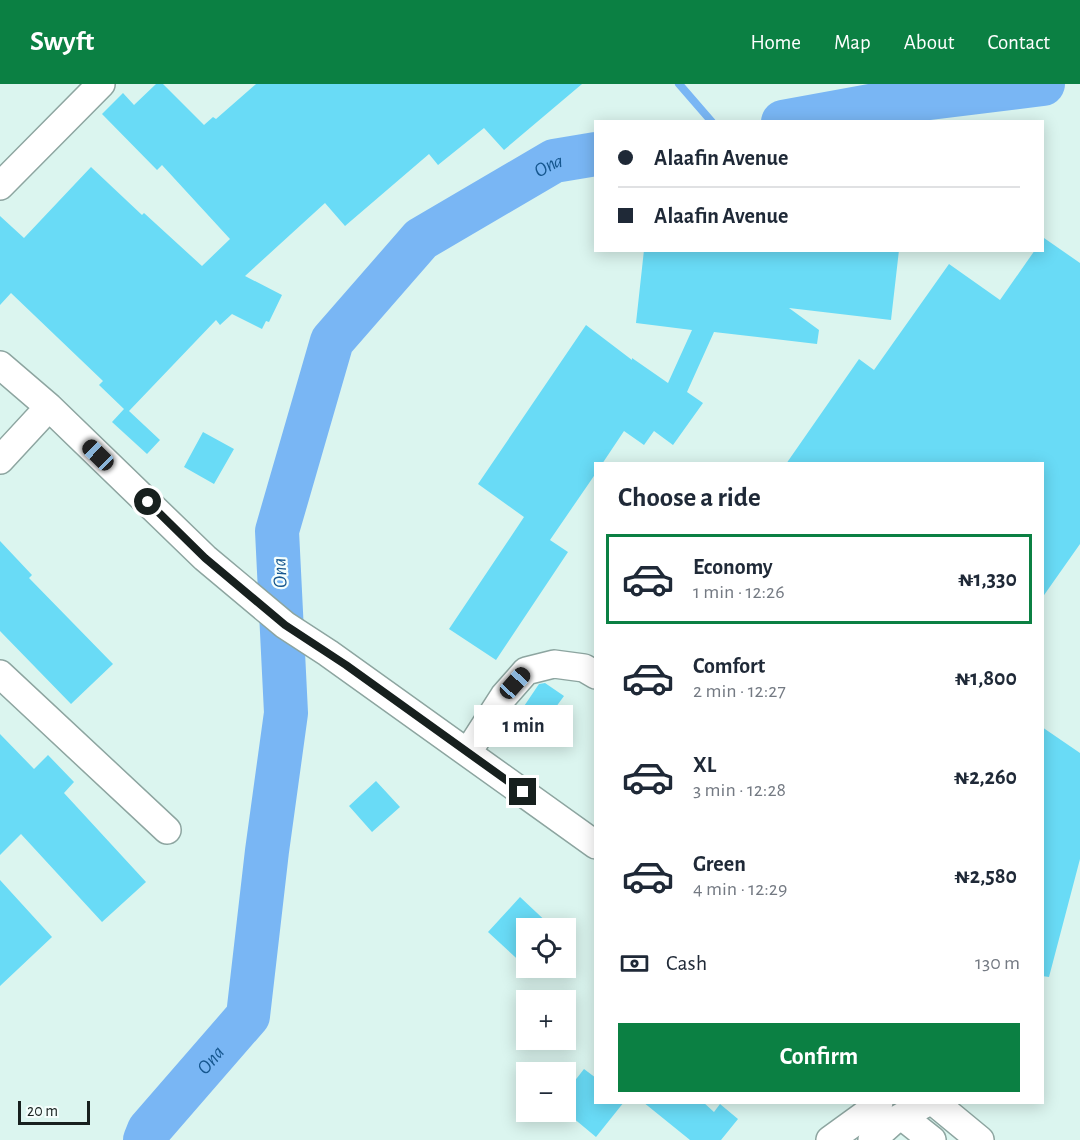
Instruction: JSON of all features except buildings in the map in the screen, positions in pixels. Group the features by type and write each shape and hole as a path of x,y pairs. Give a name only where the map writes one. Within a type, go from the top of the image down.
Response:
{"street":[{"path":"0,186 101,84"},
{"path":"0,365 49,407 205,558 285,625 468,752 594,844"},
{"path":"0,460 49,407"},
{"path":"468,752 504,696 526,670 554,664 584,668 594,674"},
{"path":"0,674 166,830"},
{"path":"830,1140 870,1112 877,1104"},
{"path":"872,1140 892,1122 925,1104"},
{"path":"936,1104 979,1140"},
{"path":"903,1117 932,1140"}],"waterway":[{"path":"679,84 710,120"},
{"name":"Ona","path":"794,120 881,104 1043,84"},
{"name":"Ona","path":"145,1140 149,1130 248,1016 286,713 277,531 332,341 421,239 554,161 594,154"}],"route":[{"path":"148,502 205,558 285,625 346,665 523,792"}]}
